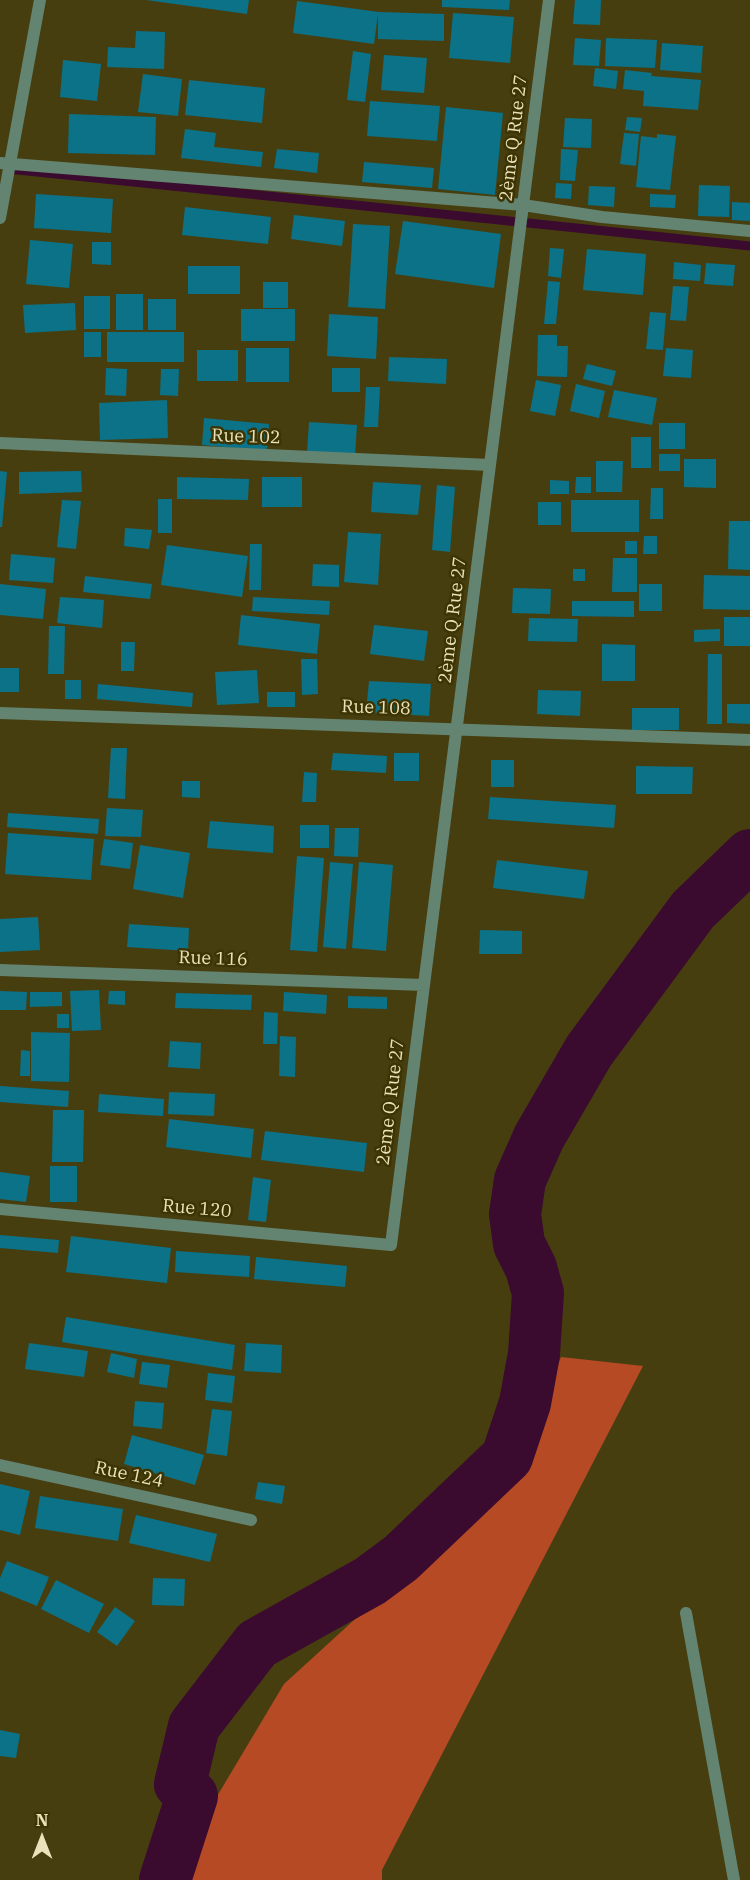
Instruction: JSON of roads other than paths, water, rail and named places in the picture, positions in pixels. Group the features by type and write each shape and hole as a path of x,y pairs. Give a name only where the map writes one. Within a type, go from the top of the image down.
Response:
{"street":[{"path":"0,218 5,163 40,0"},
{"name":"2ème Q Rue 27","path":"392,1245 549,0"},
{"path":"5,163 523,205 602,217 750,231"},
{"name":"Rue 102","path":"0,443 490,465"},
{"name":"Rue 108","path":"0,713 750,740"},
{"name":"Rue 116","path":"0,970 424,985"},
{"name":"Rue 120","path":"0,1209 392,1245"},
{"name":"Rue 124","path":"0,1465 251,1520"},
{"path":"686,1613 734,1880"}],"waterway":[{"path":"8,169 750,246"},
{"path":"165,1880 192,1796 180,1784 194,1726 257,1644 370,1581 401,1558 507,1457 525,1403 534,1354 538,1293 531,1268 519,1244 515,1214 520,1180 539,1137 589,1051 693,910 750,855"}]}
